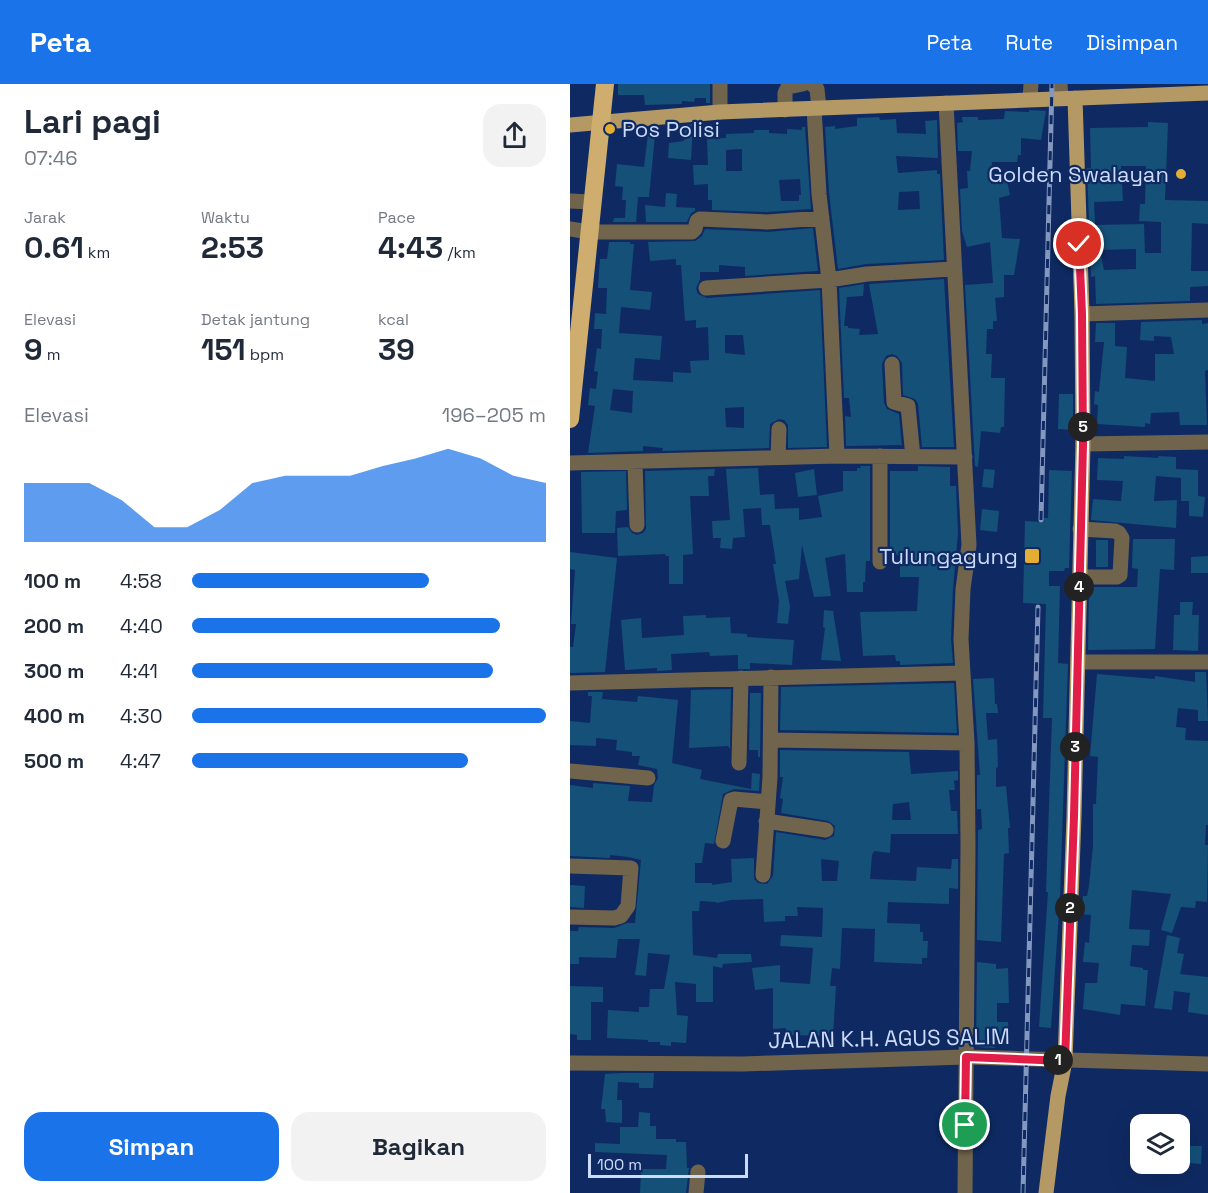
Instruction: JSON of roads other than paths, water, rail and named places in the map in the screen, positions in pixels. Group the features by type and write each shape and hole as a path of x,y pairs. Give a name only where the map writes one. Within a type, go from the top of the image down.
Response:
{"highway":[{"path":"570,419 605,84"}],"main road":[{"path":"570,125 720,112 946,104 1031,92 1174,90 1208,93"},
{"path":"1046,1193 1058,1096 1065,1061 1083,444 1082,314 1066,93"}],"street":[{"path":"720,84 720,112"},
{"path":"785,110 786,89 791,85 803,84"},
{"path":"812,84 817,89 819,108 822,218 829,280 837,456"},
{"path":"819,108 823,84"},
{"path":"946,104 969,545 963,590 961,639 967,743 968,846 965,1193"},
{"path":"570,201 592,202"},
{"path":"570,229 589,232 693,232 697,221 703,219 767,222 822,218"},
{"path":"706,288 953,269"},
{"path":"1082,314 1208,310"},
{"path":"892,364 894,402 908,406 913,457"},
{"path":"778,458 779,429"},
{"path":"1083,444 1208,442"},
{"path":"570,463 837,456 965,457"},
{"path":"880,456 880,562"},
{"path":"635,463 637,525"},
{"path":"1079,577 1117,577 1120,575 1122,538 1115,531 1080,529"},
{"path":"1078,662 1208,662"},
{"path":"570,683 962,673"},
{"path":"763,875 771,740 771,677"},
{"path":"740,763 741,678"},
{"path":"771,740 967,743"},
{"path":"570,771 648,778"},
{"path":"723,841 731,800 768,802"},
{"path":"766,821 826,830"},
{"path":"570,866 631,868 628,906 621,916 614,918 570,917"},
{"name":"JALAN K.H. AGUS SALIM","path":"570,1063 742,1064 966,1057 1208,1064"},
{"path":"696,1193 698,1172"}],"railway":[{"path":"1041,520 1052,84"},
{"path":"1023,1193 1038,607"}],"place":[{"name":"Pos Polisi","path":"610,129"},
{"name":"Golden Swalayan","path":"1181,174"},
{"name":"Tulungagung","path":"1032,556"}]}
